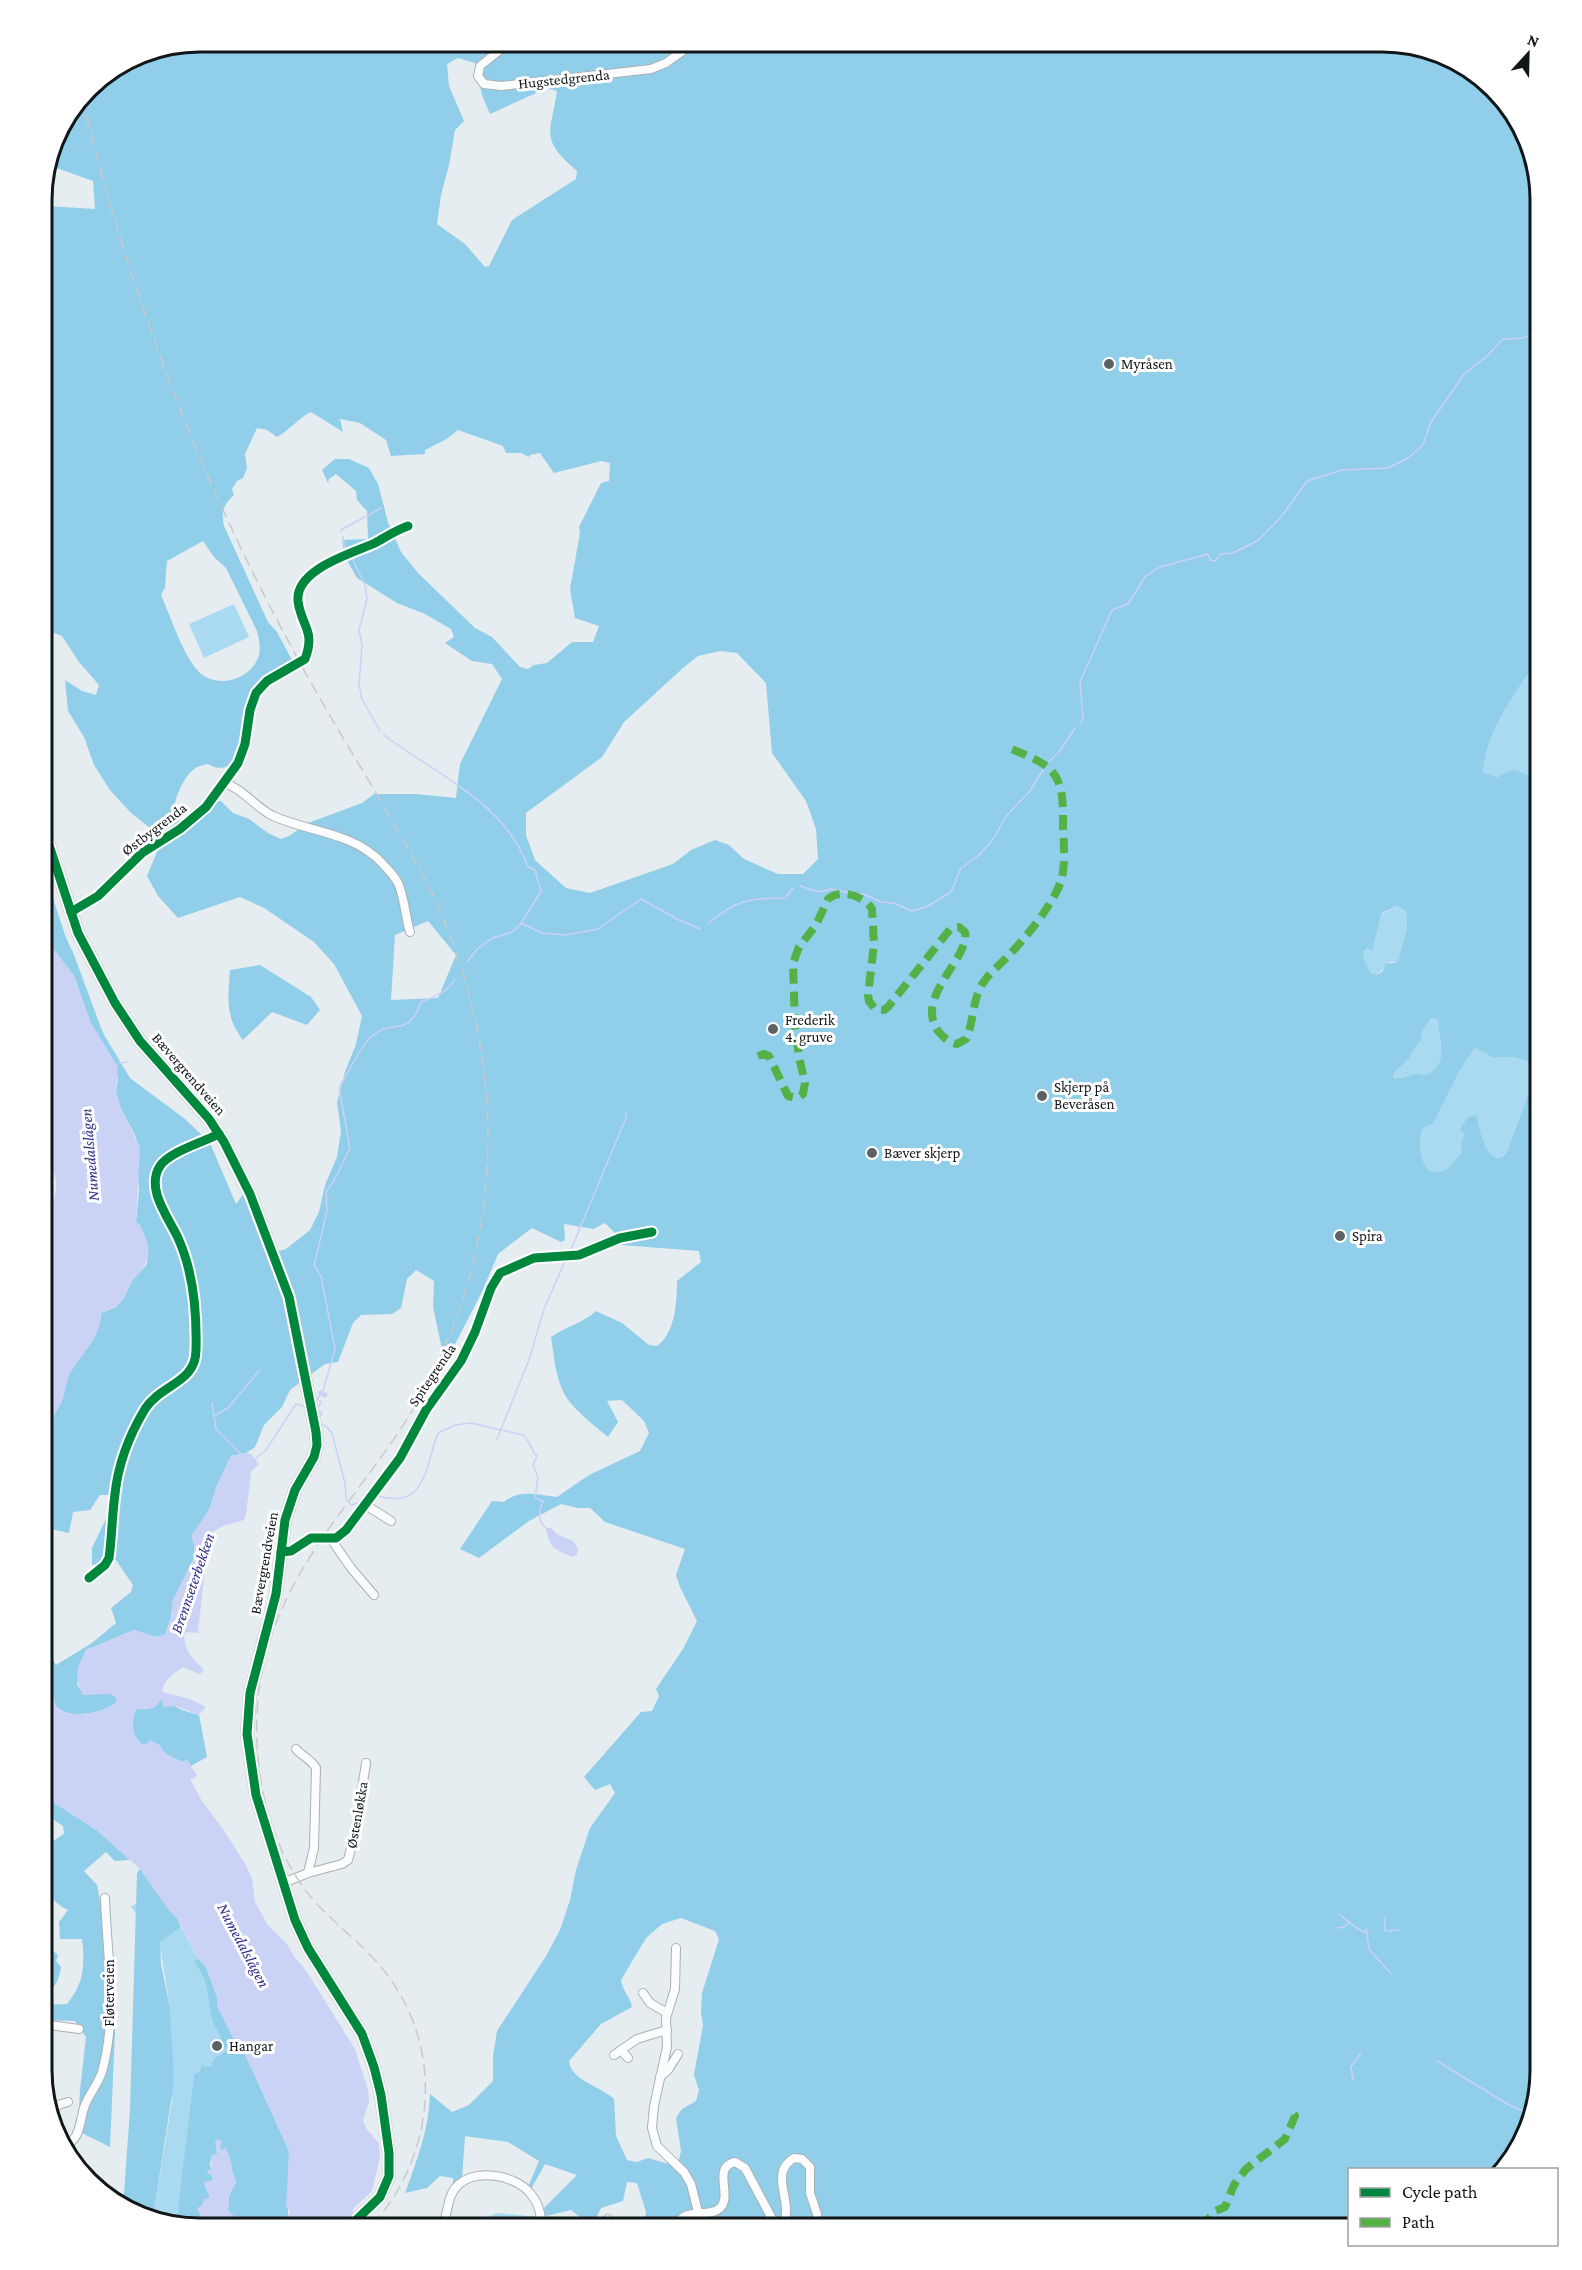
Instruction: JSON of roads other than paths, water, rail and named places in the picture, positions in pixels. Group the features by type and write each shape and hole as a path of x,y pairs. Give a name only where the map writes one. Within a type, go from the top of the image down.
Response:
{"main road":[{"name":"Bævergrendveien","path":"53,857 81,940 126,1021 146,1047 201,1108 219,1134 250,1194 285,1284 317,1445 314,1457 289,1504 276,1594 250,1693 247,1734 256,1795 295,1920 304,1942 362,2034 381,2095 389,2153 388,2175 380,2198 360,2217"}],"street":[{"name":"Hugstedgrenda","path":"496,53 480,66 478,76 484,84 501,86 651,69 666,63 680,53"},
{"name":"Østbygrenda","path":"71,912 98,896 115,882 137,857 195,817 224,783 241,755 250,710 256,693 267,681 304,659 307,653 308,627 298,597 302,585 312,575 344,554 373,544 408,526"},
{"path":"224,783 233,786 248,800 268,813 367,849 388,869 398,884 410,932"},
{"path":"89,1578 109,1558 118,1479 123,1457 141,1416 157,1395 192,1370 196,1359 196,1313 192,1280 181,1245 157,1193 157,1173 170,1157 219,1134"},
{"name":"Spitegrenda","path":"331,1539 343,1533 400,1458 426,1410 464,1356 476,1332 491,1288 501,1273 534,1258 579,1255 621,1238 652,1232"},
{"path":"364,1504 391,1521"},
{"path":"281,1552 291,1551 311,1538 331,1539 351,1568 375,1595"},
{"path":"296,1749 316,1768 314,1843 308,1873"},
{"name":"Østenløkka","path":"284,1883 308,1873 342,1864 349,1858 366,1763"},
{"name":"Fløterveien","path":"71,2142 80,2130 86,2104 101,2075 112,2013 105,1898"},
{"path":"676,1948 675,1989 667,2013 667,2047 652,2120 653,2137 657,2146 687,2178 699,2217"},
{"path":"643,1993 650,2003 667,2013"},
{"path":"53,2025 79,2029"},
{"path":"614,2055 637,2039 667,2030"},
{"path":"621,2050 628,2058"},
{"path":"660,2077 668,2070 678,2054"},
{"path":"57,2106 68,2102"},
{"path":"786,2217 787,2213 782,2174 789,2161 794,2158 802,2159 810,2167 810,2193 817,2214"},
{"path":"683,2217 714,2211 721,2206 724,2170 729,2163 737,2162 745,2168 772,2217"},
{"path":"445,2217 456,2187 470,2178 486,2176 512,2181 529,2191 538,2205 539,2217"}],"water":[{"name":"Numedalslågen","path":"53,948 74,976 90,1021 118,1067 116,1091 121,1109 140,1147 136,1222 140,1225 148,1245 148,1256 121,1302 101,1313 94,1339 69,1375 62,1400 53,1420 53,1202 56,1186 54,1173"},
{"name":"Numedalslågen","path":"251,1454 259,1464 251,1471 244,1520 219,1528 208,1539 198,1633 187,1632 184,1635 190,1654 204,1670 200,1674 183,1667 167,1680 162,1692 190,1699 206,1707 199,1715 176,1706 163,1707 162,1699 154,1708 136,1709 133,1728 141,1745 147,1744 150,1740 158,1744 166,1754 182,1762 187,1760 197,1775 190,1779 202,1801 246,1865 252,1879 255,1902 267,1924 287,1944 305,1969 355,2049 368,2090 369,2102 363,2120 367,2130 379,2143 380,2157 372,2191 353,2209 353,2214 349,2217 287,2217 290,2211 286,2207 289,2151 246,2056 231,2034 217,2006 217,1996 206,1967 198,1958 177,1918 140,1869 98,1831 53,1802 53,1698 57,1707 63,1711 78,1714 103,1710 116,1703 116,1697 111,1694 83,1695 77,1677 80,1662 86,1650 134,1630 155,1637 165,1635 171,1617 173,1600 194,1558 191,1536 210,1508 216,1488 231,1456"},
{"path":"546,1528 551,1528 557,1534 573,1541 578,1549 577,1555 573,1557 554,1548"},
{"path":"218,2139 222,2142 220,2149 225,2148 231,2162 236,2182 229,2196 228,2210 235,2217 201,2217 197,2208 202,2206 204,2199 210,2198 204,2182 213,2180 213,2175 208,2174 207,2171 211,2169 212,2155 217,2154 215,2142"}],"waterway":[{"path":"1080,723 1083,720 1080,682 1112,610 1128,604 1145,577 1160,567 1208,554 1210,560 1215,561 1221,554 1233,553 1257,541 1282,516 1307,481 1342,470 1388,468 1408,458 1423,445 1431,422 1464,374 1488,355 1503,339 1523,338 1530,335"},
{"path":"341,532 381,508"},
{"path":"343,536 345,551"},
{"path":"351,556 365,585 367,599 359,630 362,645 359,684 362,699 380,731"},
{"path":"1049,761 1060,751 1075,728"},
{"path":"384,735 486,807 503,824 517,844 528,867 535,870 541,891 520,925 512,932 493,938 478,948 467,962"},
{"path":"800,886 819,892 831,889 863,894 912,911 926,907 951,892 961,868 978,856 992,841 1007,815 1030,791 1044,768"},
{"path":"708,924 735,905 752,900 785,898 793,888"},
{"path":"521,923 542,933 565,935 598,929 641,899 700,929"},
{"name":"Brennseterbekken","path":"361,1502 351,1505 346,1499 345,1483 332,1433 319,1423 318,1420 322,1413 317,1410 321,1402 317,1399 323,1391 335,1349 321,1276 314,1266 327,1211 326,1192 350,1148 339,1088 359,1053 372,1036 411,1020 421,1002 444,991 455,979"},
{"path":"119,1063 128,1062"},
{"path":"570,1252 626,1118 626,1112"},
{"path":"497,1439 529,1360 544,1309 566,1259"},
{"path":"214,1416 228,1408 259,1371"},
{"name":"Brennseterbekken","path":"321,1393 325,1395"},
{"path":"212,1403 216,1429 241,1454"},
{"name":"Brennseterbekken","path":"255,1459 266,1450 296,1404 303,1406"},
{"path":"372,1500 378,1496 394,1499 406,1497 415,1491 422,1482 438,1433 455,1425 471,1423 523,1435 527,1440 537,1456 533,1465 538,1477 535,1498 543,1501 540,1516 541,1523 546,1528"},
{"path":"1340,1915 1365,1932"},
{"path":"1385,1917 1385,1931"},
{"path":"1337,1928 1344,1927 1349,1922"},
{"path":"1366,1928 1369,1949 1391,1974"},
{"path":"1387,1931 1400,1930"},
{"path":"1353,2080 1351,2067 1361,2053"},
{"path":"1437,2061 1509,2105 1523,2111"}],"railway":[{"path":"85,108 100,169 144,311 196,449 258,583 292,648 432,893 459,962 478,1033 487,1104 487,1176 477,1246 457,1315 428,1382 389,1446 327,1531 292,1589 277,1620 266,1654 259,1690 257,1714 259,1764 262,1789 276,1837 287,1860 308,1893 380,1966 401,1996 416,2029 424,2064 425,2099 420,2134 409,2168 392,2199 378,2217"}],"place":[{"name":"Myråsen","path":"1109,364"},
{"name":"Frederik 4. gruve","path":"773,1029"},
{"name":"Skjerp på Beveråsen","path":"1042,1096"},
{"name":"Bæver skjerp","path":"872,1153"},
{"name":"Spira","path":"1340,1236"},
{"name":"Hangar","path":"217,2046"}]}
